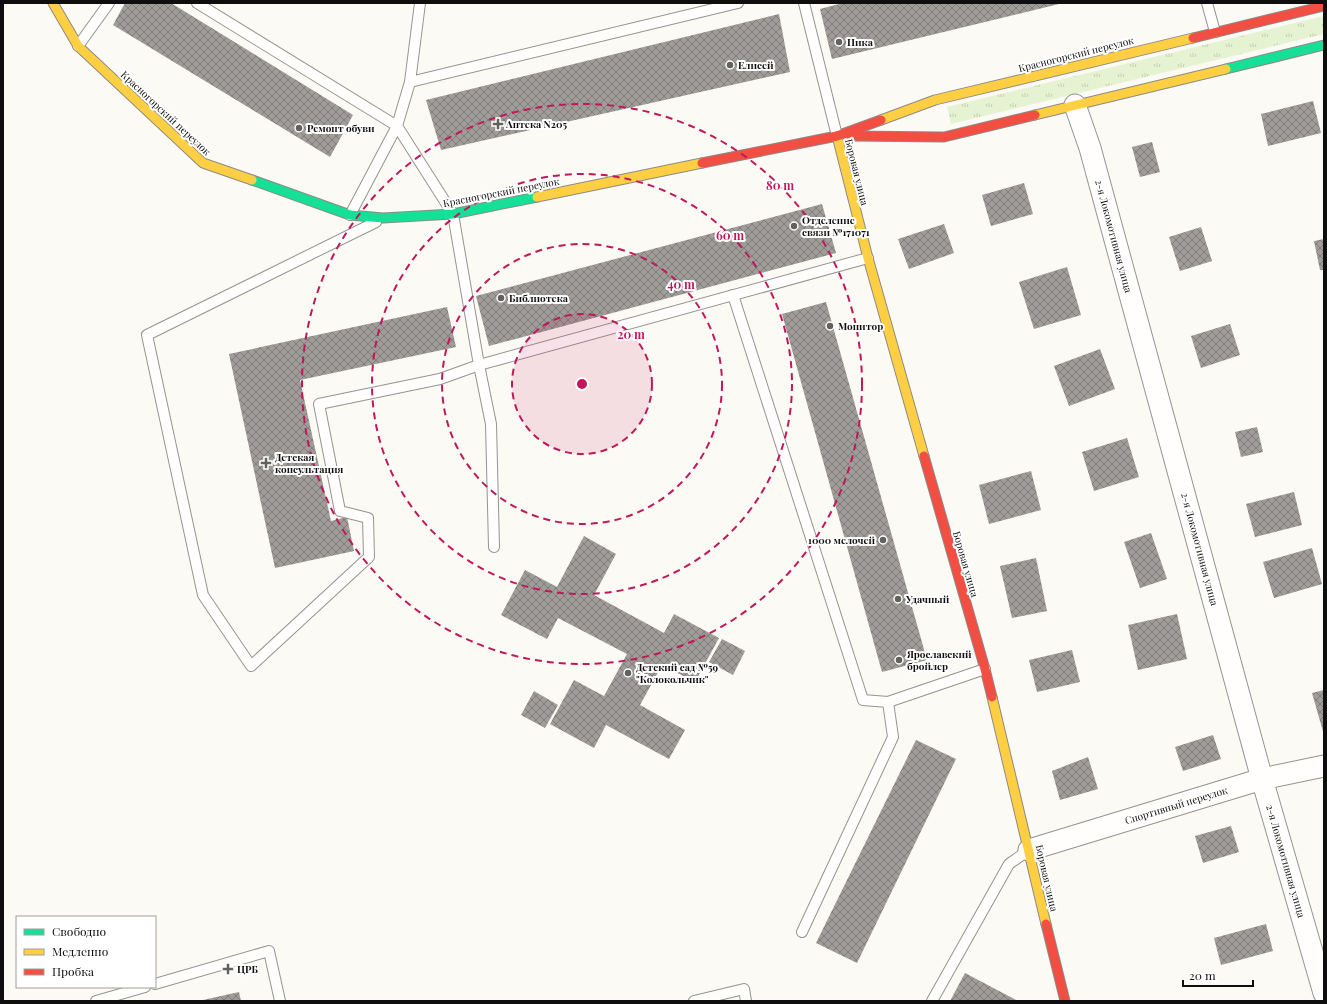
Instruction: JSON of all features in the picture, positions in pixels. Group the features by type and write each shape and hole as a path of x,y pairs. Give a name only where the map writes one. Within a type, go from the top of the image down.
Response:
{"main road":[{"name":"Красногорский переулок","path":"53,3 78,46 203,163 350,215 383,218 453,214 837,136 934,100 1324,6"},
{"name":"Красногорский переулок","path":"837,136 944,137 1324,45"},
{"name":"Боровая улица","path":"837,136 868,258 985,669 1065,1001"}],"street":[{"name":"2-я Локомотивная улица","path":"1075,106 1090,148 1262,779 1324,993"},
{"name":"Спортивный переулок","path":"1029,850 1262,779 1324,766"}],"lane":[{"path":"78,46 109,3"},
{"path":"197,3 397,126 453,214 479,365 491,424 494,547"},
{"path":"350,215 397,126 410,82 420,3"},
{"path":"410,82 738,3"},
{"path":"804,3 837,136"},
{"path":"1207,3 1214,32"},
{"path":"383,218 147,335 203,595 251,666 369,557 368,518 340,511 318,404 440,379 479,365 868,258"},
{"path":"733,295 863,700 888,702 985,669"},
{"path":"802,932 893,737 888,702"},
{"path":"932,1001 1009,864 1029,850"},
{"path":"156,984 269,951 280,1001"},
{"path":"96,1001 142,988"},
{"path":"694,1001 744,990 746,1001"}],"green space":[{"path":"1324,16 1324,34 951,124 947,107"}],"building":[{"path":"125,3 171,3 353,115 330,157 113,25"},
{"path":"843,3 1059,4 832,59 820,9"},
{"path":"779,14 790,72 441,150 426,100"},
{"path":"1313,101 1321,133 1268,146 1261,114"},
{"path":"1152,142 1160,172 1140,177 1132,147"},
{"path":"1024,183 1033,214 991,226 982,195"},
{"path":"822,204 836,253 489,346 476,296"},
{"path":"944,224 954,253 909,269 898,239"},
{"path":"1201,227 1212,261 1180,271 1169,237"},
{"path":"1324,239 1324,270 1320,270 1314,241"},
{"path":"1067,267 1081,315 1034,329 1019,282"},
{"path":"826,302 927,660 882,672 782,314"},
{"path":"447,307 456,347 300,380 331,521 347,517 354,551 275,568 229,354"},
{"path":"1230,324 1240,355 1201,368 1191,336"},
{"path":"1100,349 1115,389 1069,406 1054,366"},
{"path":"1257,427 1263,452 1241,457 1235,432"},
{"path":"1127,438 1139,477 1094,491 1082,452"},
{"path":"1031,471 1041,510 989,524 979,485"},
{"path":"1294,492 1302,525 1255,537 1246,504"},
{"path":"1151,533 1167,579 1140,588 1124,542"},
{"path":"584,536 616,554 594,595 664,633 674,614 719,638 695,682 662,665 640,705 685,730 669,759 606,725 594,748 550,724 574,680 604,696 627,654 558,618 547,639 501,615 525,570 557,587"},
{"path":"1312,548 1322,584 1274,598 1263,562"},
{"path":"1036,558 1047,611 1012,618 1000,566"},
{"path":"1177,614 1187,659 1138,670 1128,625"},
{"path":"722,639 745,651 733,675 709,662"},
{"path":"1072,650 1080,682 1037,692 1029,660"},
{"path":"1324,690 1324,735 1312,693"},
{"path":"534,691 558,705 545,728 521,715"},
{"path":"1213,735 1221,759 1183,771 1175,747"},
{"path":"916,740 956,759 857,963 816,943"},
{"path":"1088,757 1098,789 1060,800 1052,771"},
{"path":"1231,826 1239,852 1203,863 1195,836"},
{"path":"1266,924 1273,951 1221,965 1214,938"},
{"path":"965,973 1018,1001 950,1001"},
{"path":"239,992 241,1001 203,1001 203,1000"}],"traffic: fast":[{"path":"1226,69 1324,45"},
{"path":"252,180 350,215 383,218 453,214 537,197"}],"traffic: slow":[{"path":"53,3 78,46 203,163 252,180"},
{"path":"881,120 935,100 1193,38"},
{"path":"1035,115 1226,69"},
{"path":"837,136 868,258 924,456"},
{"path":"537,197 702,163"},
{"path":"992,697 1046,924"}],"traffic: jam":[{"path":"1193,38 1324,6"},
{"path":"850,136 944,137 1035,115"},
{"path":"702,163 837,136 881,120"},
{"path":"924,456 992,697"},
{"path":"1046,924 1065,1001"}],"place":[{"name":"Ника","path":"839,42"},
{"name":"Елисей","path":"730,65"},
{"name":"Аптека N205","path":"498,124"},
{"name":"Ремонт обуви","path":"299,128"},
{"name":"Отделение связи №171071","path":"794,226"},
{"name":"Библиотека","path":"501,298"},
{"name":"Монитор","path":"830,326"},
{"name":"Детская консультация","path":"266,463"},
{"name":"1000 мелочей","path":"883,540"},
{"name":"Удачный","path":"898,599"},
{"name":"Ярославский бройлер","path":"899,660"},
{"name":"Детский сад №59 \"Колокольчик\"","path":"628,673"},
{"name":"ЦРБ","path":"228,969"}]}
